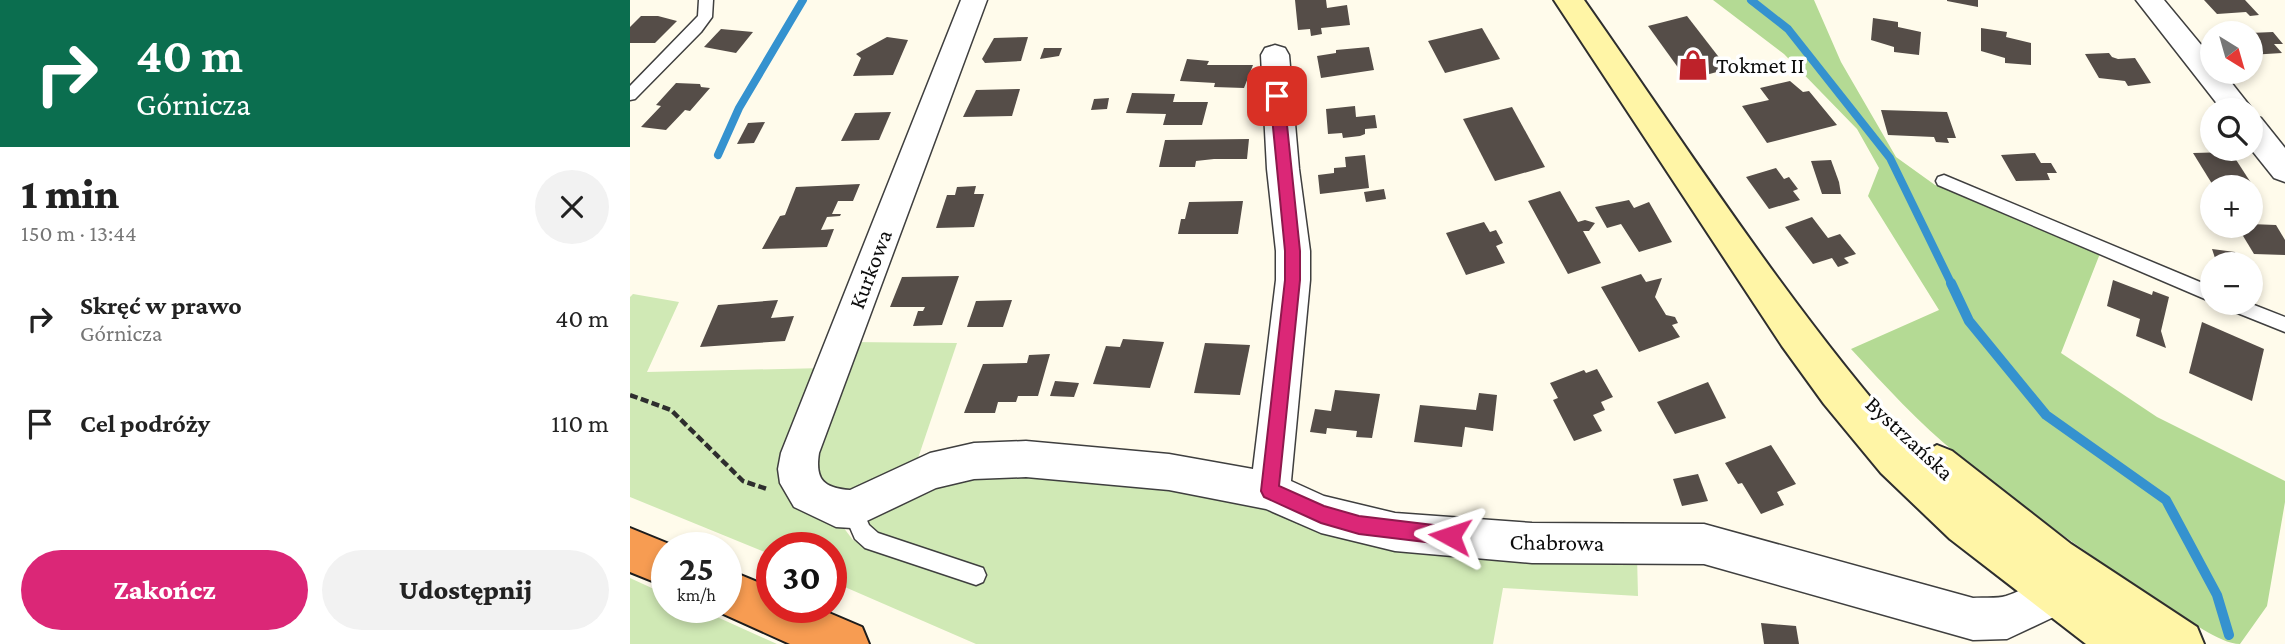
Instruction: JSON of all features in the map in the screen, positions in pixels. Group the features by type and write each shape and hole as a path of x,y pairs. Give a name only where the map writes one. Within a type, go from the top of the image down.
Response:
{"highway":[{"path":"630,550 651,559"},
{"path":"742,599 845,644"}],"main road":[{"name":"Bystrzańska","path":"1569,0 1838,391 1896,459 1966,524 2124,644"},
{"name":"Bystrzańska","path":"1742,253 1853,384 1902,434 1962,486 2105,596 2180,644"}],"street":[{"name":"Kurkowa","path":"800,483 797,469 800,453 974,0"},
{"path":"2149,0 2228,98"},
{"path":"1270,491 1293,280 1293,251 1282,156 1275,55"},
{"path":"2263,142 2285,170"},
{"name":"Chabrowa","path":"852,509 930,471 974,461 1027,459 1169,472 1270,491 1321,514 1395,532 1532,543 1704,544 1973,619 2007,618 2055,594"},
{"path":"800,483 808,494 822,503 836,508 852,509"},
{"name":"Bystrzańska","path":"2055,594 2085,592 2105,596"}],"lane":[{"path":"630,95 696,29 705,17 706,0"},
{"path":"1944,181 2200,290"},
{"path":"2260,315 2285,325"},
{"path":"852,509 862,532 872,541 976,575"}],"path":[{"path":"630,395 671,410 743,481 771,489 800,483"}],"green space":[{"path":"1713,0 1814,0 1841,62 1896,157 1935,185 2101,251 2061,353 2157,417 2285,481 2285,502 2267,606 2240,644 2222,640 2192,623 2086,552 2008,495 1930,430 1851,349 1939,310 1868,196 1879,168 1857,129 1784,54"},
{"path":"633,294 679,302 647,372 824,368 787,454 847,532 756,532 756,548 742,543 742,532 716,532 630,497 630,297"},
{"path":"849,342 957,343 914,470 858,497 818,483 809,452"},
{"path":"1020,467 1637,555 1638,596 1503,588 1493,644 976,644 847,588 847,532 853,540 869,548 876,534 868,517 935,479"},
{"path":"630,578 651,588 651,623 730,623 777,644 630,644"}],"building":[{"path":"1295,0 1326,0 1327,8 1347,5 1350,25 1321,28 1322,34 1311,36 1310,29 1298,30"},
{"path":"1978,0 1978,7 1947,1"},
{"path":"2204,0 2245,0 2259,15 2250,16 2246,12 2217,14"},
{"path":"641,16 658,16 677,21 655,43 630,43 630,27"},
{"path":"1687,16 1728,69 1687,80 1648,26"},
{"path":"1873,18 1898,22 1898,27 1921,32 1919,55 1894,52 1894,47 1871,40"},
{"path":"1482,28 1500,59 1445,73 1428,41"},
{"path":"1981,28 2007,32 2006,37 2031,43 2031,65 2005,63 2005,58 1981,51"},
{"path":"721,29 753,32 736,53 704,47"},
{"path":"2263,32 2273,32 2283,44 2274,44 2282,53 2263,54"},
{"path":"887,37 908,40 893,75 853,76 861,58 856,54"},
{"path":"1028,37 1021,61 985,63 982,59 994,38"},
{"path":"1369,47 1374,70 1321,78 1317,56 1336,53 1336,50"},
{"path":"1044,48 1062,48 1059,56 1040,59"},
{"path":"2109,53 2118,59 2135,58 2151,83 2128,86 2125,81 2099,78 2085,54"},
{"path":"1187,59 1209,61 1207,65 1253,65 1244,88 1214,87 1215,83 1180,81"},
{"path":"1790,81 1803,92 1809,91 1837,125 1767,143 1742,106 1769,100 1760,88"},
{"path":"676,83 700,84 701,87 710,88 690,111 685,110 666,130 641,127 661,106 656,105"},
{"path":"1020,89 1012,116 963,117 976,90"},
{"path":"1132,93 1175,94 1173,102 1208,102 1202,125 1163,125 1166,114 1126,113"},
{"path":"1109,98 1107,109 1091,110 1094,99"},
{"path":"1355,106 1356,117 1375,115 1377,128 1365,129 1365,134 1360,136 1343,138 1342,133 1328,134 1326,109"},
{"path":"1512,107 1545,167 1495,181 1463,119"},
{"path":"1881,110 1947,112 1956,138 1947,138 1949,143 1936,142 1934,137 1888,135"},
{"path":"891,112 879,140 841,141 855,113"},
{"path":"765,122 754,143 737,144 748,123"},
{"path":"1249,139 1247,159 1196,161 1195,167 1159,167 1165,140"},
{"path":"2035,153 2041,163 2051,163 2057,173 2047,173 2050,180 2016,181 2001,155"},
{"path":"2193,153 2200,153 2200,161 2237,161 2246,175 2207,175"},
{"path":"1365,155 1369,188 1320,194 1318,175 1334,173 1334,168 1346,167 1345,157"},
{"path":"1831,160 1841,194 1822,194 1811,161"},
{"path":"1776,168 1784,179 1789,177 1798,189 1793,191 1800,200 1769,209 1746,177"},
{"path":"860,184 853,201 838,201 832,214 841,214 840,216 827,217 821,230 834,229 827,247 762,249 780,216 785,215 796,187"},
{"path":"976,186 974,194 984,194 974,227 936,228 947,195 955,195 957,187"},
{"path":"1384,189 1386,199 1366,202 1364,192"},
{"path":"1560,191 1578,222 1585,220 1595,223 1589,231 1583,231 1601,263 1568,274 1528,201"},
{"path":"1629,200 1634,208 1649,202 1672,242 1639,252 1621,224 1607,228 1595,207"},
{"path":"1243,201 1238,234 1178,234 1189,202"},
{"path":"1812,217 1828,238 1840,234 1856,254 1844,258 1849,263 1838,267 1832,258 1813,264 1785,227"},
{"path":"1484,222 1490,232 1496,230 1503,243 1496,246 1505,263 1466,275 1446,233"},
{"path":"2263,224 2276,225 2285,240 2285,255 2253,252 2244,238 2263,238"},
{"path":"2212,249 2235,252 2213,252"},
{"path":"1641,274 1646,282 1662,278 1655,297 1666,315 1675,317 1678,323 1672,325 1680,337 1639,352 1601,287"},
{"path":"959,276 942,325 913,326 918,311 923,311 925,307 890,307 902,277"},
{"path":"2113,280 2152,295 2153,291 2169,297 2161,331 2166,348 2136,336 2140,319 2107,306"},
{"path":"778,300 771,318 794,316 785,341 700,347 718,305"},
{"path":"1012,300 1003,327 967,327 976,301"},
{"path":"2202,322 2264,349 2252,401 2189,373"},
{"path":"1123,339 1164,342 1150,388 1093,384 1106,346 1120,347"},
{"path":"1205,343 1250,345 1240,395 1194,393"},
{"path":"1050,354 1038,396 1018,396 1016,402 998,402 995,413 964,413 983,364 1027,363 1029,355"},
{"path":"1597,369 1613,397 1601,402 1605,410 1593,415 1602,431 1574,441 1553,400 1558,398 1550,383 1584,370 1586,373"},
{"path":"1055,381 1079,383 1074,397 1050,396"},
{"path":"1708,382 1726,418 1675,434 1657,402"},
{"path":"1335,390 1380,394 1372,438 1356,437 1357,431 1327,428 1326,434 1310,432 1315,409 1331,411"},
{"path":"1479,393 1497,395 1493,431 1465,427 1462,447 1414,442 1420,405 1476,410"},
{"path":"1771,445 1796,484 1777,492 1784,505 1761,514 1742,483 1738,484 1725,463"},
{"path":"1698,474 1708,501 1682,506 1673,479"},
{"path":"1761,623 1796,626 1799,644 1764,644"}],"waterway":[{"path":"718,155 739,108 803,0"},
{"path":"1751,0 1788,29 1890,158 1952,285"},
{"path":"1951,283 1969,321 2046,415 2166,500 2217,595 2229,635"}],"place":[{"name":"Tokmet II","path":"1693,65"}],"route":[{"path":"1277,96 1293,251 1293,280 1270,491 1321,514 1359,525 1395,532 1450,536"}]}
